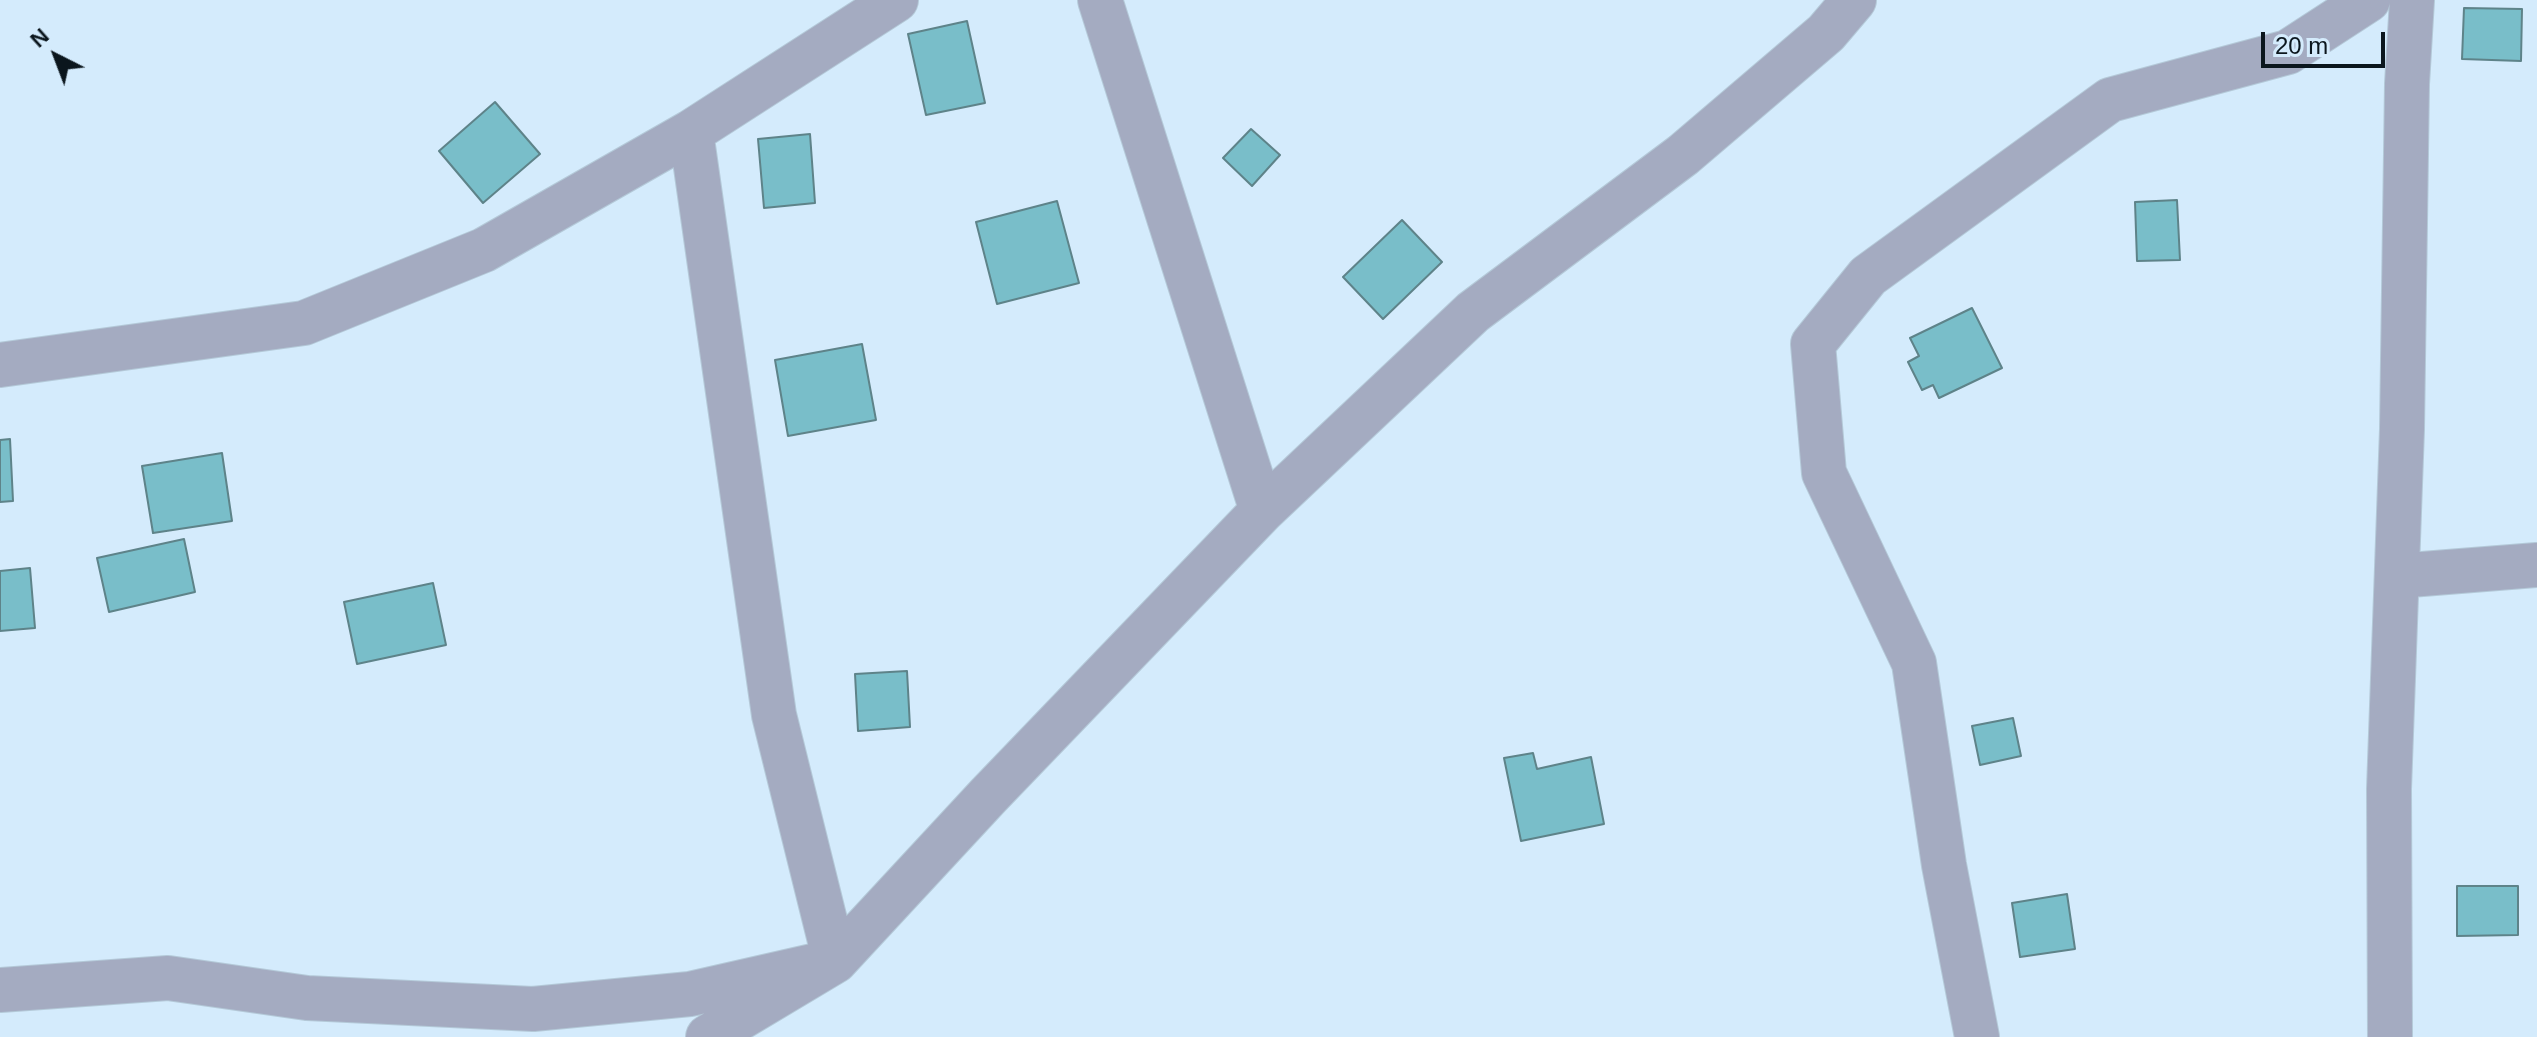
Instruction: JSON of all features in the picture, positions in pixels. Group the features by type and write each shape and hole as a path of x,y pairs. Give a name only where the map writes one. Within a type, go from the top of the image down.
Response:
{"street":[{"path":"0,365 304,323 484,250 691,132 896,0"},
{"path":"1100,0 1262,511"},
{"path":"708,1037 835,961 988,796 1262,511 1473,312 1683,155 1826,33 1854,0"},
{"path":"1977,1037 1944,865 1914,663 1824,473 1813,344 1868,276 2110,100 2288,52 2368,0"},
{"path":"2390,1037 2389,789 2403,413 2407,84 2412,0"},
{"path":"691,132 774,715 835,961"},
{"path":"2397,576 2537,565"},
{"path":"0,990 168,978 307,998 533,1009 690,994 835,961"}],"building":[{"path":"2464,8 2522,9 2521,61 2462,59"},
{"path":"967,21 985,103 926,115 908,34"},
{"path":"495,102 540,154 483,203 439,151"},
{"path":"1251,129 1280,155 1252,186 1223,158"},
{"path":"810,134 815,203 764,208 758,139"},
{"path":"2177,200 2180,260 2137,261 2135,202"},
{"path":"1057,201 1079,283 997,304 976,222"},
{"path":"1402,220 1442,262 1383,319 1343,277"},
{"path":"1972,308 2002,368 1939,398 1933,385 1922,390 1908,362 1919,356 1910,338"},
{"path":"862,344 876,420 788,436 775,360"},
{"path":"10,439 13,501 0,502 0,440"},
{"path":"222,453 232,521 153,533 142,466"},
{"path":"184,539 195,592 109,612 97,558"},
{"path":"30,568 35,628 0,631 0,571"},
{"path":"433,583 446,645 357,664 344,602"},
{"path":"907,671 910,727 858,731 855,674"},
{"path":"2013,718 2021,756 1980,765 1972,726"},
{"path":"1533,753 1537,769 1591,757 1604,824 1521,841 1504,758"},
{"path":"2457,886 2518,886 2518,935 2457,936"},
{"path":"2067,894 2075,949 2020,957 2012,903"}]}
